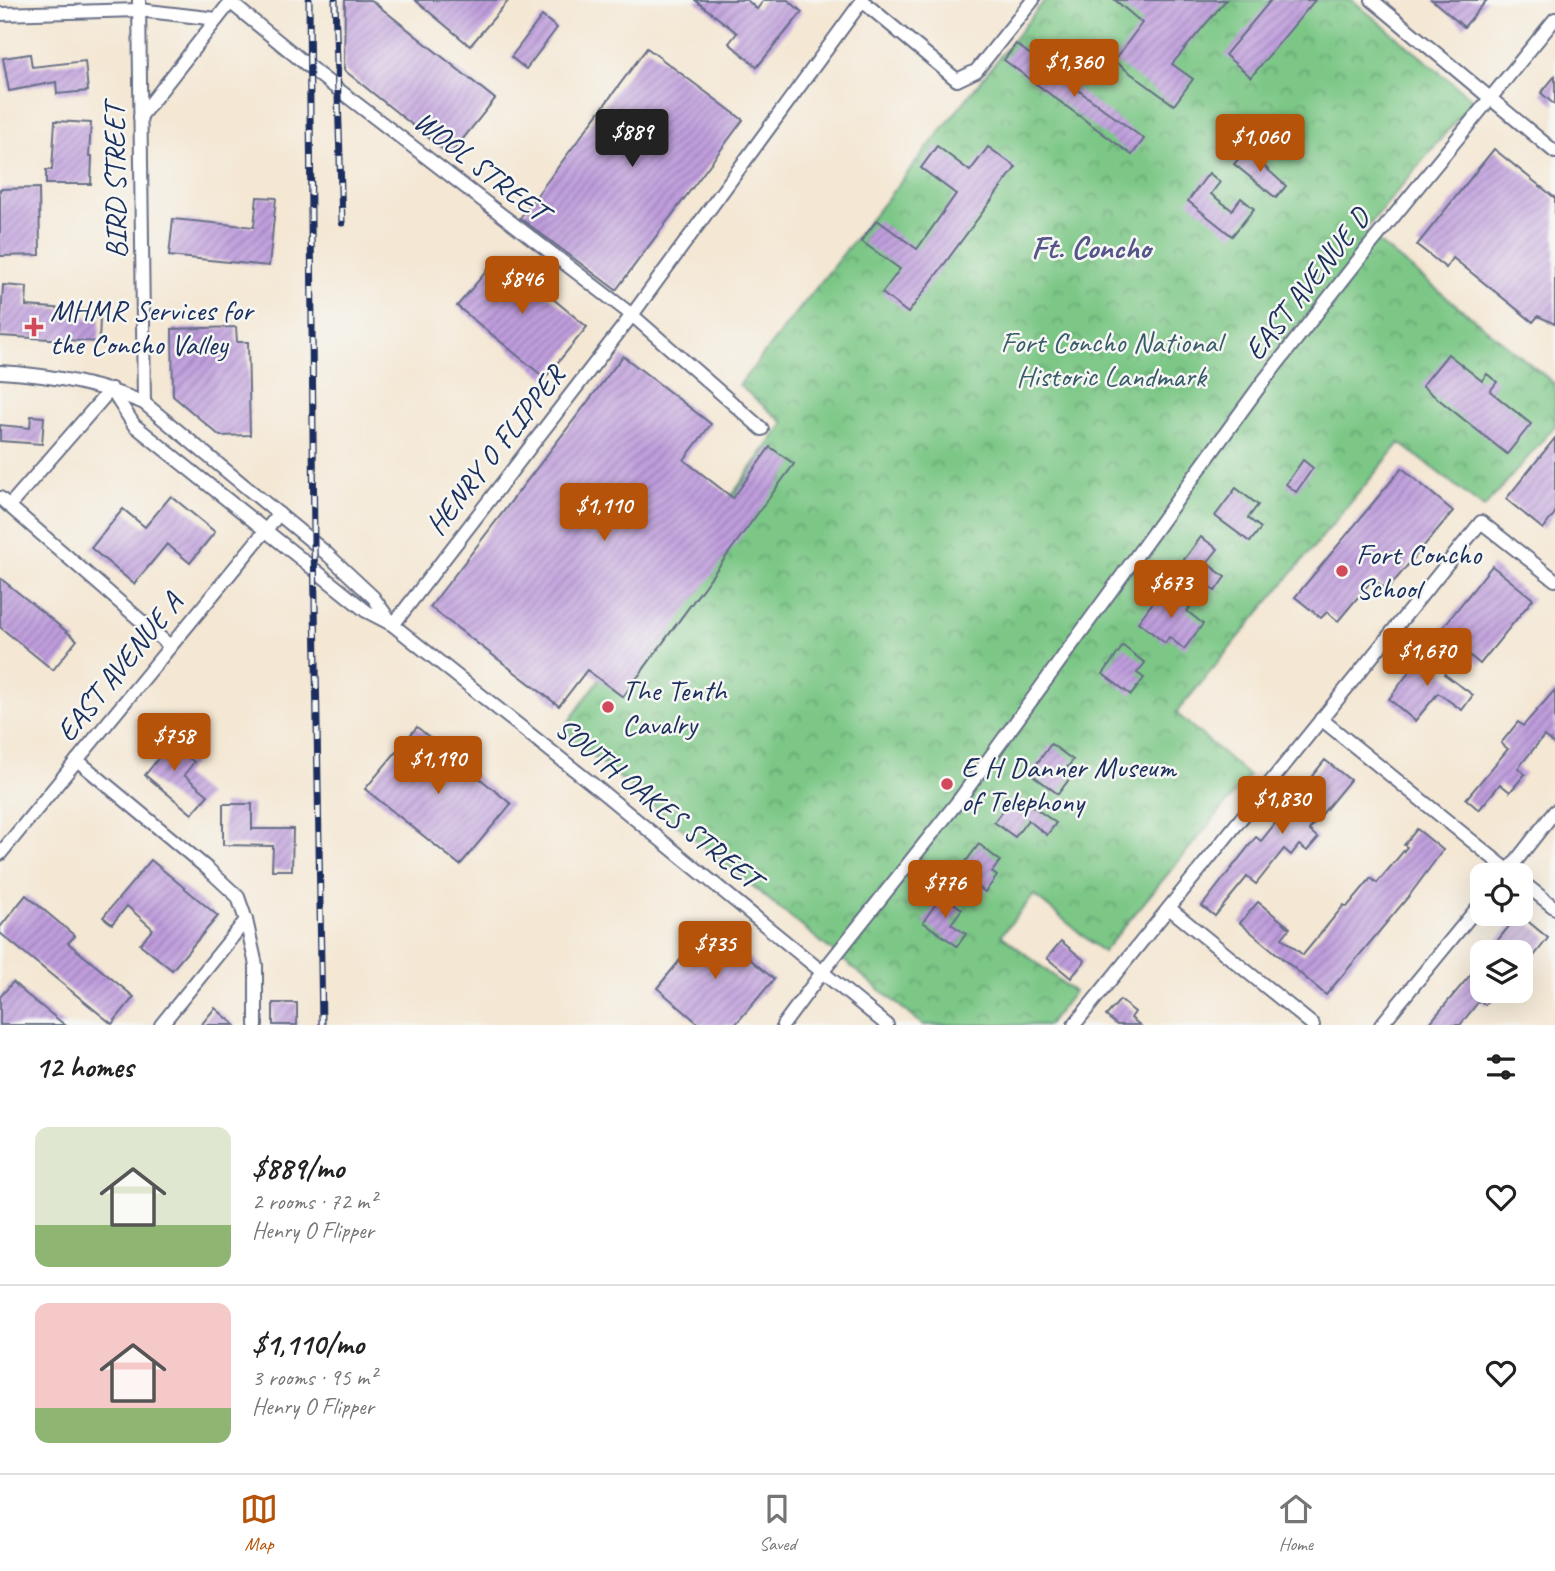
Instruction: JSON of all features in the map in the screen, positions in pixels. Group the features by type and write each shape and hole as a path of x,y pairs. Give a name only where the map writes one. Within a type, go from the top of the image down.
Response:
{"street":[{"path":"861,1 957,80 976,71 1033,0"},
{"path":"1371,0 1555,152"},
{"path":"140,117 231,1"},
{"name":"WOOL STREET","path":"231,1 318,74 632,315 762,429"},
{"name":"HENRY O FLIPPER","path":"393,625 632,315 861,1"},
{"path":"0,14 139,5 217,19"},
{"name":"BIRD STREET","path":"139,5 144,403"},
{"name":"EAST AVENUE D","path":"783,1025 959,800 1262,383 1555,19"},
{"name":"SOUTH OAKES STREET","path":"0,372 41,374 111,389 144,403 279,514 373,597 393,625"},
{"path":"111,389 4,502 170,646"},
{"name":"SOUTH OAKES STREET","path":"111,389 134,425 366,611 393,625 887,1025"},
{"name":"EAST AVENUE A","path":"0,854 279,514"},
{"path":"1074,1025 1481,523 1555,580"},
{"path":"1321,719 1496,863"},
{"path":"77,760 238,897 256,965 256,1025"},
{"path":"1517,863 1555,811"},
{"path":"1533,891 1555,908"},
{"path":"1169,908 1313,1025"},
{"path":"1381,1025 1470,917"},
{"path":"161,1025 246,920"}],"green space":[{"name":"Fort Concho National Historic Landmark","path":"1045,0 1352,0 1473,100 1364,231 1555,384 1555,426 1484,508 1400,443 1176,713 1249,776 1103,952 1034,895 1001,935 1074,992 1048,1025 923,1025 562,731 784,423 739,385"}],"building":[{"path":"345,0 371,0 495,99 450,155 344,70"},
{"path":"415,0 509,0 470,46"},
{"path":"695,0 747,0 757,9 764,0 788,0 802,12 757,67 729,43 737,33"},
{"path":"1115,0 1226,0 1172,64 1193,79 1174,105 1114,61 1142,23"},
{"path":"1271,0 1315,0 1251,77 1225,55"},
{"path":"1432,0 1487,0 1464,27"},
{"path":"542,16 557,28 526,69 511,57"},
{"path":"1016,44 1144,139 1132,155 1004,60"},
{"path":"647,48 743,120 616,290 520,218"},
{"path":"30,54 32,67 85,61 88,91 57,94 56,82 9,91 3,58"},
{"path":"1555,76 1555,105 1541,93"},
{"path":"55,121 91,123 91,184 46,184 46,170 52,170"},
{"path":"937,146 970,171 988,147 1016,167 908,313 882,293 900,269 861,241 877,220 917,249 956,194 921,168"},
{"path":"1494,149 1555,198 1555,324 1538,316 1533,322 1453,258 1446,268 1417,245"},
{"path":"1246,150 1286,186 1276,198 1234,164"},
{"path":"1209,173 1220,182 1211,194 1232,210 1241,198 1254,209 1232,236 1188,201"},
{"path":"39,188 40,255 0,256 0,189"},
{"path":"257,197 276,198 269,266 169,256 173,219 254,227"},
{"path":"500,255 587,327 545,378 457,306"},
{"path":"3,285 27,287 26,306 83,310 85,317 100,318 99,342 0,336"},
{"path":"236,327 237,342 248,342 250,435 220,436 173,396 172,329"},
{"path":"1448,354 1482,381 1487,374 1497,382 1490,391 1531,424 1507,454 1422,386"},
{"path":"623,356 711,424 684,460 733,498 770,447 794,464 623,697 587,670 559,706 430,607"},
{"path":"31,416 44,417 42,444 0,441 0,425 30,428"},
{"path":"1555,438 1555,513 1543,529 1506,499"},
{"path":"1303,460 1313,468 1296,492 1286,484"},
{"path":"1402,468 1453,511 1387,590 1373,579 1338,621 1327,612 1321,618 1295,597"},
{"path":"1236,488 1258,505 1248,518 1261,528 1250,542 1215,516"},
{"path":"171,496 215,532 190,563 167,544 134,584 91,548 123,509 145,527"},
{"path":"1201,537 1218,549 1207,563 1225,577 1215,591 1180,565"},
{"path":"1492,566 1533,599 1480,664 1440,631"},
{"path":"0,578 77,640 53,670 0,627"},
{"path":"1164,588 1190,608 1187,611 1203,624 1184,649 1169,637 1165,643 1138,622"},
{"path":"1123,646 1145,663 1137,673 1144,678 1131,695 1103,674"},
{"path":"1424,652 1446,671 1444,674 1473,695 1462,710 1438,693 1415,721 1389,699"},
{"path":"1555,690 1555,745 1544,736 1518,768 1525,774 1510,792 1500,784 1479,810 1466,799 1508,749 1501,743 1518,722 1523,726"},
{"path":"151,727 194,762 184,775 208,795 192,814 145,775 162,754 142,738"},
{"path":"417,727 511,804 460,865 365,789"},
{"path":"1051,744 1073,760 1063,773 1070,778 1058,794 1030,773"},
{"path":"1325,760 1350,780 1309,830 1318,838 1307,851 1299,845 1291,855 1284,849 1256,884 1247,877 1215,916 1202,906 1256,837 1261,841 1285,811 1288,814 1316,779 1312,776"},
{"path":"1015,794 1056,823 1047,835 1028,820 1015,837 994,822"},
{"path":"223,804 252,804 252,829 293,829 292,870 272,870 273,846 223,845"},
{"path":"1417,829 1443,850 1409,896 1326,995 1240,923 1258,902 1290,928 1282,938 1303,955 1344,905 1347,907 1371,878 1377,883 1407,847 1404,845"},
{"path":"979,844 1000,861 992,872 997,876 985,892 958,872"},
{"path":"151,860 218,916 172,970 140,944 153,929 127,906 112,924 103,917"},
{"path":"26,895 75,936 68,943 134,997 112,1024 0,933 0,927"},
{"path":"942,895 962,909 951,924 966,934 957,946 923,922"},
{"path":"709,925 774,979 735,1025 700,1025 657,988"},
{"path":"1509,926 1533,926 1548,938 1534,956 1533,940 1498,940"},
{"path":"1061,941 1085,961 1071,978 1047,958"},
{"path":"1470,975 1470,1003 1478,1003 1460,1025 1428,1025"},
{"path":"13,982 65,1025 0,1025 0,997"},
{"path":"1120,1000 1135,1012 1131,1018 1140,1025 1117,1025 1106,1016"},
{"path":"273,1003 297,1003 297,1025 273,1025"},
{"path":"215,1008 235,1025 201,1025"}],"railway":[{"path":"309,0 322,1025"},
{"path":"335,0 342,223"}],"place":[{"name":"MHMR Services for the Concho Valley","path":"34,327"},
{"name":"Fort Concho School","path":"1342,571"},
{"name":"The Tenth Cavalry","path":"608,707"},
{"name":"E H Danner Museum of Telephony","path":"947,784"}],"district":[{"name":"Ft. Concho","path":"1091,247"}]}
